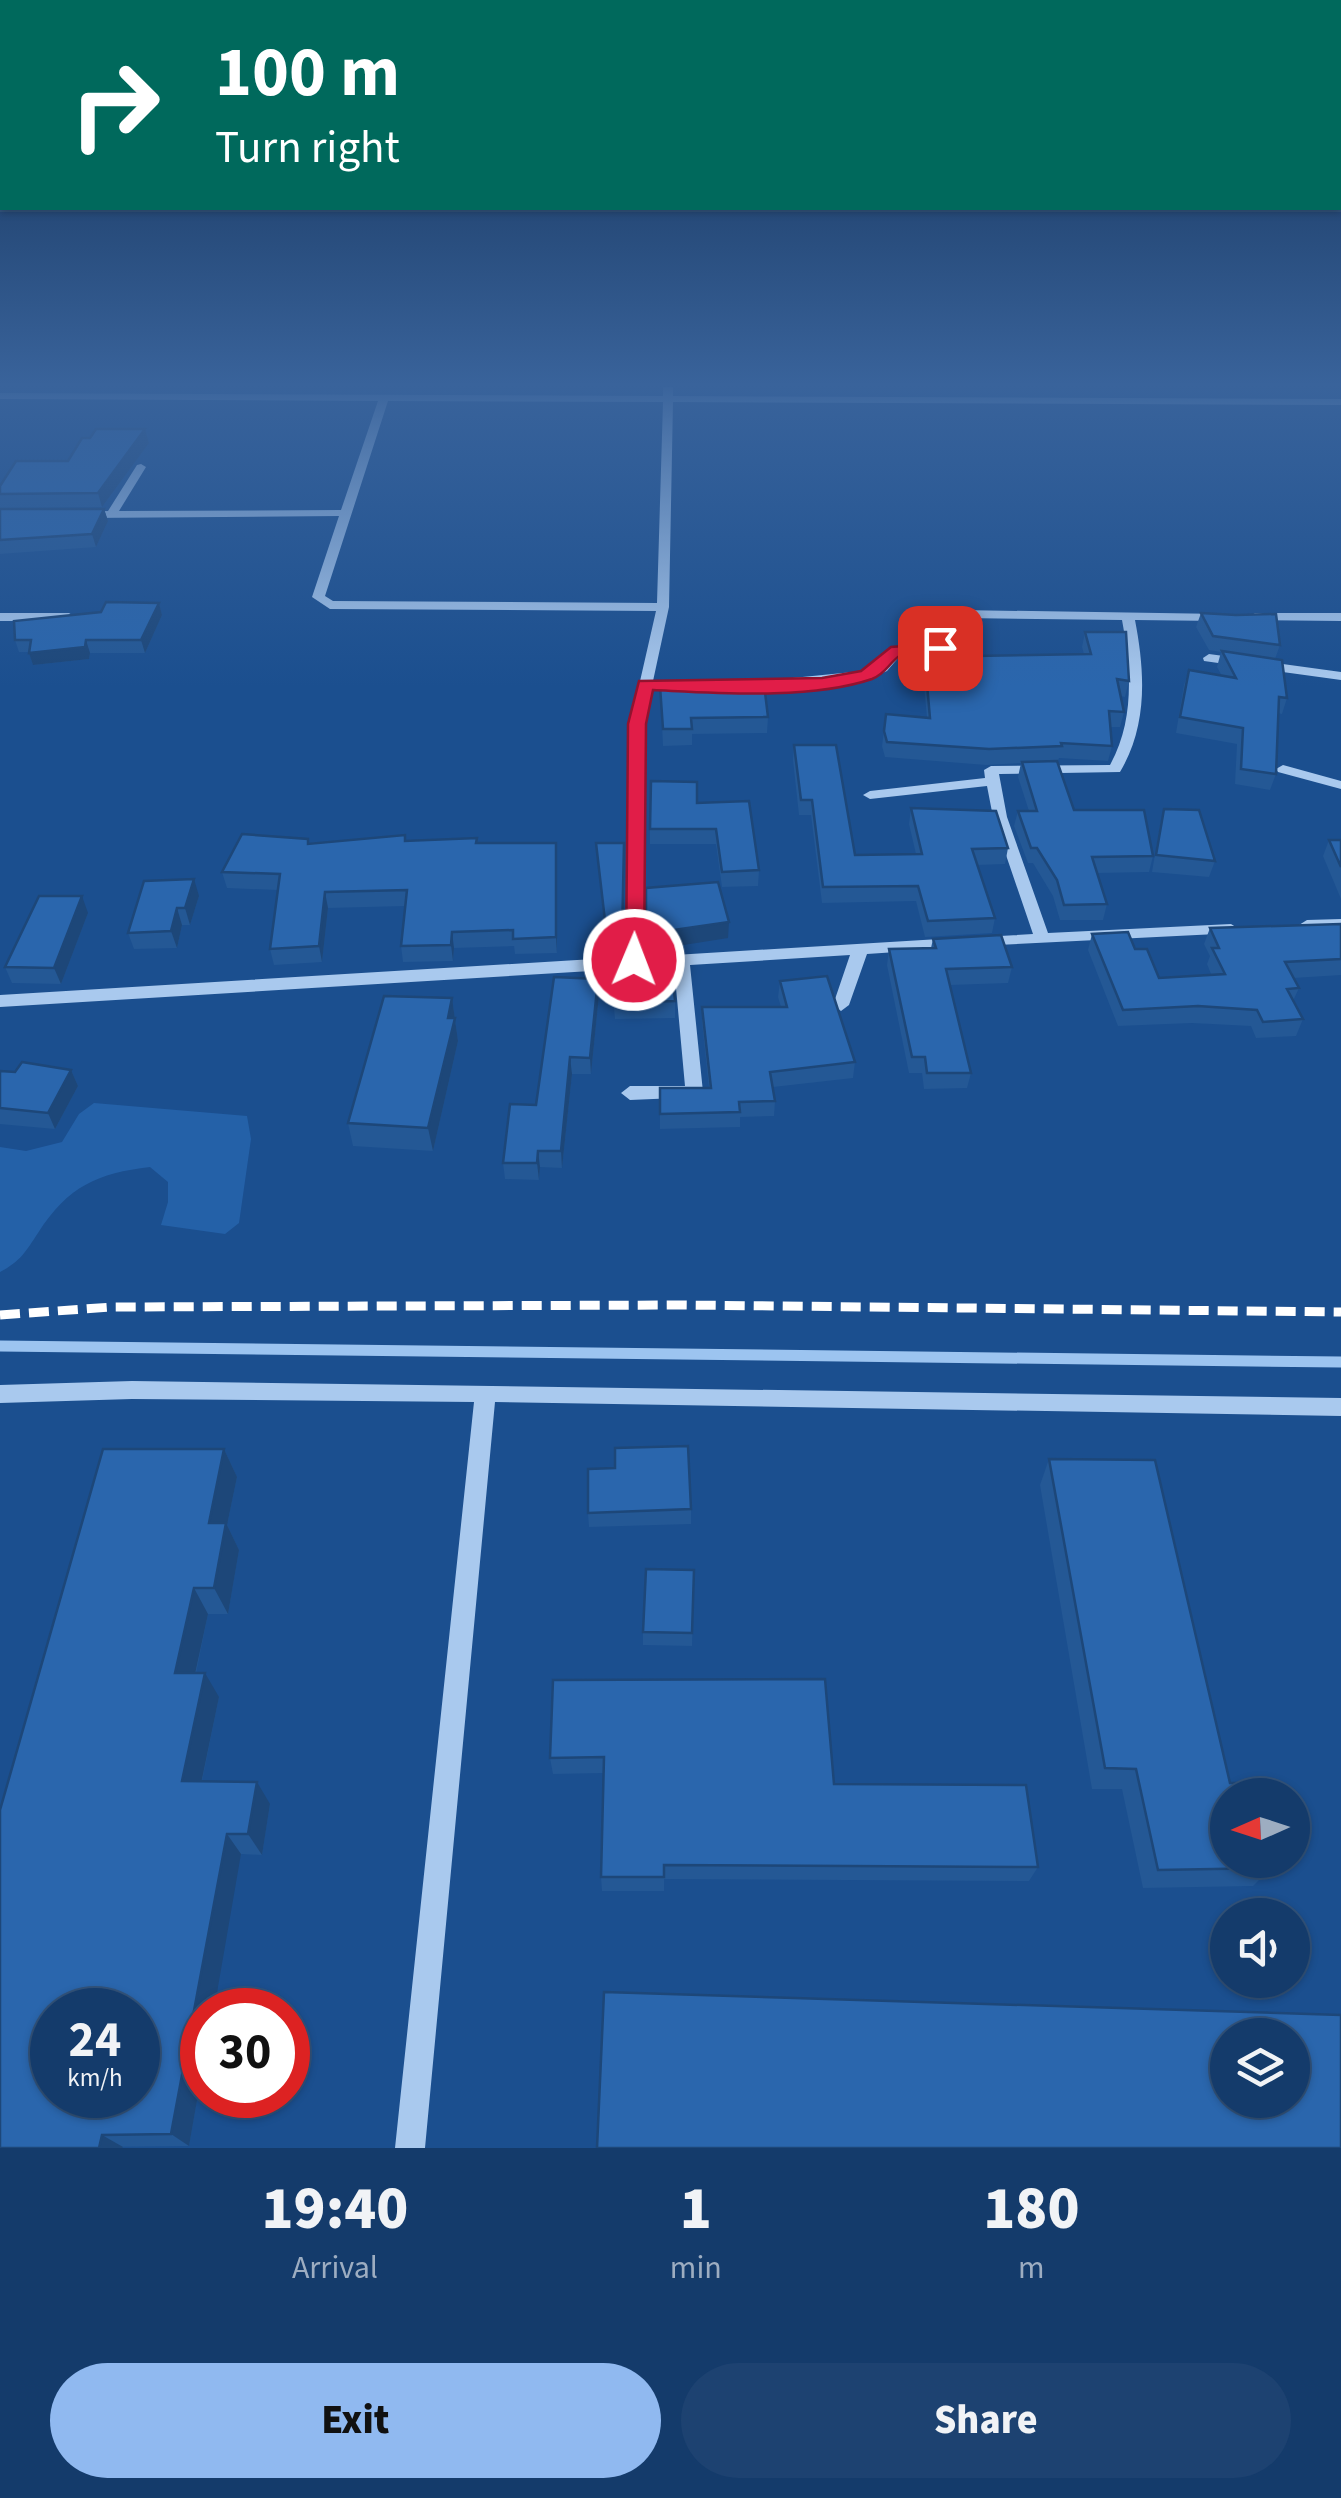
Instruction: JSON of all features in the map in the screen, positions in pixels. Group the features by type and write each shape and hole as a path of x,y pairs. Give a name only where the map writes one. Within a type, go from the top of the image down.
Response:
{"street":[{"path":"111,515 128,487"},
{"path":"355,487 318,597 330,605 663,607"},
{"path":"634,960 637,724 663,607 665,487"},
{"path":"72,516 346,514"},
{"path":"717,688 822,683 866,675 882,668 887,655 897,650 940,648 952,641 953,621 959,614 1340,618"},
{"path":"0,617 70,618"},
{"path":"1042,938 1000,817 991,770 1115,769 1126,752 1138,661 1128,617"},
{"path":"1210,658 1341,676"},
{"path":"646,685 699,687"},
{"path":"1282,770 1341,785"},
{"path":"870,795 994,780"},
{"path":"1288,926 1341,924"},
{"path":"0,1001 634,960 1254,928"},
{"path":"841,1005 861,948"},
{"path":"630,1093 694,1092 681,958"},
{"path":"0,1394 132,1390 485,1393 1341,1407"},
{"path":"410,2148 485,1393"}],"shaded area":[{"path":"94,1103 247,1116 251,1139 239,1223 225,1234 161,1225 168,1202 168,1182 150,1167 115,1173 73,1193 49,1217 22,1255 0,1272 0,1147 26,1151 62,1142 79,1114"}],"building":[{"path":"0,487 102,487 98,493 0,494"},
{"path":"0,509 104,509 92,534 0,540"},
{"path":"106,602 159,603 141,640 86,640 85,647 29,653 31,640 15,640 14,621 101,612"},
{"path":"1201,613 1276,614 1280,645 1213,636"},
{"path":"1085,632 1126,632 1129,681 1117,679 1124,712 1109,711 1112,746 1061,743 1062,746 989,749 887,742 886,714 930,718 924,650 974,652 975,656 1091,654"},
{"path":"1222,651 1282,660 1287,698 1279,697 1276,774 1241,769 1243,728 1180,717 1189,670 1236,678"},
{"path":"764,684 768,717 691,718 692,729 663,729 660,686"},
{"path":"794,745 836,745 855,855 922,854 911,808 996,811 1008,848 972,849 995,918 928,921 918,886 823,887 812,800 801,800"},
{"path":"1057,761 1074,810 1144,810 1153,856 1092,857 1107,904 1064,905 1057,880 1037,848 1031,848 1018,811 1037,811 1022,762"},
{"path":"651,781 697,782 697,803 749,801 759,870 722,872 716,829 650,829"},
{"path":"1164,809 1199,810 1215,861 1156,855"},
{"path":"242,834 308,839 308,844 405,835 405,841 477,838 476,843 556,843 556,937 513,939 513,930 452,932 451,945 401,946 407,890 325,892 319,946 270,949 280,874 222,872"},
{"path":"1329,840 1341,840 1341,867"},
{"path":"596,843 624,843 622,937 607,938"},
{"path":"194,879 185,908 177,908 171,931 128,933 144,881"},
{"path":"718,882 729,922 646,934 646,888"},
{"path":"39,896 82,896 54,968 5,967"},
{"path":"1341,924 1341,959 1285,962 1299,988 1287,989 1303,1019 1263,1022 1257,1010 1198,1006 1123,1010 1092,934 1128,932 1135,949 1147,949 1159,978 1225,974 1212,948 1219,948 1210,928"},
{"path":"1001,935 1012,967 946,969 971,1073 927,1073 925,1057 912,1057 889,949 936,948 933,939"},
{"path":"670,951 675,1001 614,1003 609,955"},
{"path":"827,976 855,1062 770,1072 775,1101 739,1102 740,1112 660,1114 660,1088 711,1088 702,1007 787,1007 780,981"},
{"path":"554,977 598,979 590,1058 570,1057 561,1151 538,1151 537,1163 503,1163 510,1104 536,1105"},
{"path":"384,996 452,998 448,1018 455,1018 428,1128 348,1123"},
{"path":"22,1062 71,1070 48,1113 0,1108 0,1071 15,1072"},
{"path":"688,1446 691,1509 588,1513 588,1469 615,1468 615,1448"},
{"path":"103,1449 224,1449 209,1523 226,1523 214,1588 194,1588 175,1673 205,1673 182,1781 257,1782 248,1834 227,1834 198,1988 180,1988 180,2086 171,2134 102,2135 99,2148 0,2148 0,1810"},
{"path":"1049,1459 1155,1460 1229,1778 1210,1778 1210,1869 1158,1870 1136,1769 1105,1768"},
{"path":"646,1569 694,1570 692,1633 643,1632"},
{"path":"825,1679 834,1784 1026,1785 1038,1867 664,1865 664,1877 601,1877 604,1757 550,1758 553,1680"},
{"path":"604,1992 1341,2015 1341,2148 597,2148"}],"waterway":[{"path":"0,1346 1341,1362"}],"railway":[{"path":"0,1315 112,1307 683,1305 1341,1312"}],"route":[{"path":"634,960 637,724 646,685 717,688 822,683 882,668 887,655 897,650 940,648"}]}
